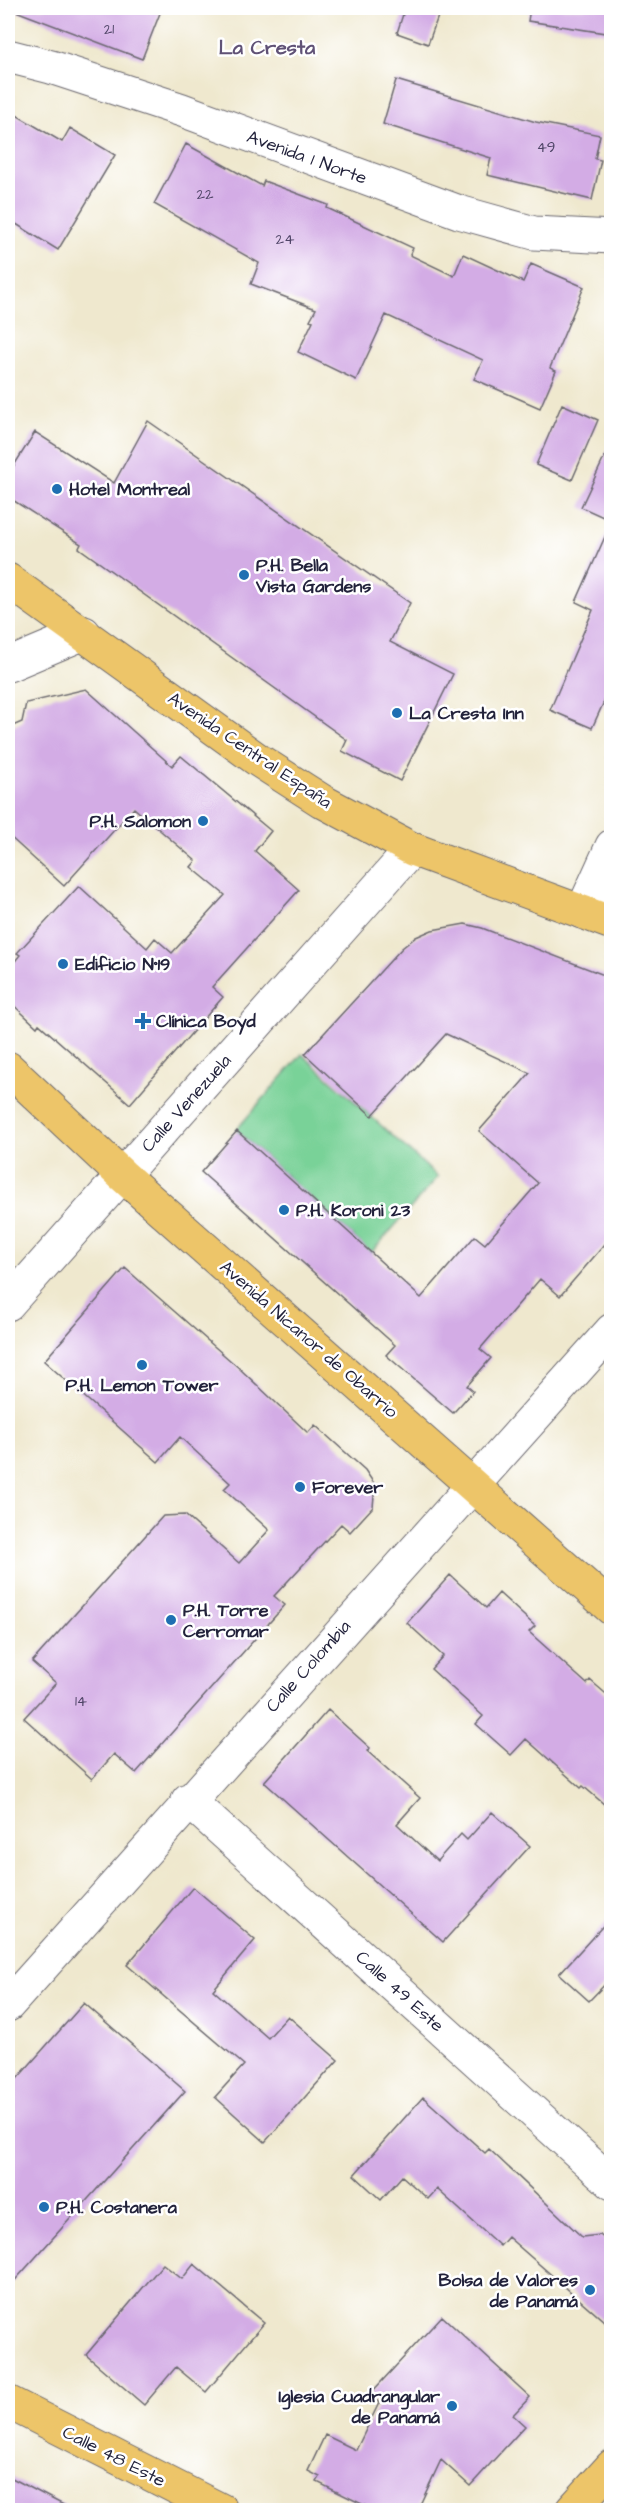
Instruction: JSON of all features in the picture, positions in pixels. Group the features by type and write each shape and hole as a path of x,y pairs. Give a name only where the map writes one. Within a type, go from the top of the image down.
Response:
{"main road":[{"name":"Avenida Central España","path":"8,580 258,760 322,801 412,849 597,918"},
{"name":"Avenida Nicanor de Obarrio","path":"8,1068 122,1175 612,1609"},
{"name":"Calle 48 Este","path":"8,2402 221,2511"},
{"path":"572,2511 612,2466"}],"street":[{"name":"Avenida 1 Norte","path":"8,56 51,66 182,110 459,212 534,233 612,237"},
{"path":"8,665 84,633"},
{"path":"597,918 612,846"},
{"name":"Calle Venezuela","path":"8,1304 412,849"},
{"name":"Calle Colombia","path":"8,2005 188,1800 612,1330"},
{"name":"Calle 49 Este","path":"188,1800 612,2183"}],"green space":[{"path":"302,1054 438,1177 371,1253 236,1130"}],"building":[{"path":"13,8 162,8 142,59 13,10"},
{"path":"405,8 441,8 428,44 397,33"},
{"path":"530,8 612,8 612,34 528,21"},
{"path":"396,80 536,122 600,135 595,159 601,160 592,200 487,175 491,158 383,124"},
{"path":"8,110 62,142 70,128 115,155 58,250 8,219"},
{"path":"186,144 262,186 264,181 328,205 327,208 413,248 410,255 454,276 463,254 523,282 531,264 584,287 550,368 556,371 540,408 474,379 483,360 386,315 356,380 298,352 313,321 310,320 316,309 251,284 259,263 154,204"},
{"path":"562,404 598,420 572,480 536,465"},
{"name":"P.H. Bella Vista Gardens","path":"148,421 410,603 390,642 453,674 400,781 342,751 347,740 79,548 81,544 8,497 8,475 35,432 114,483"},
{"path":"612,441 612,521 581,507"},
{"path":"612,521 612,684 592,728 550,710 593,610 576,602"},
{"path":"86,689 172,766 181,756 271,831 255,851 299,890 212,987 223,997 130,1104 39,1024 37,1027 8,1000 8,970 20,955 17,953 79,886 147,948 155,938 172,953 225,895 191,867 196,861 134,808 64,886 8,835 8,728 22,722 26,703"},
{"path":"465,924 482,928 612,978 612,1236 560,1296 540,1279 480,1349 491,1358 467,1386 473,1391 453,1413 386,1355 395,1345 201,1172 237,1131 421,1298 475,1236 485,1244 538,1183 479,1131 530,1073 446,1034 372,1116 305,1054 402,948 416,937 432,930"},
{"path":"125,1268 240,1369 308,1433 315,1425 365,1470 375,1485 373,1507 350,1532 341,1524 274,1596 285,1605 136,1773 114,1754 92,1779 24,1718 56,1683 32,1662 163,1516 185,1515 239,1563 269,1530 224,1489 230,1483 180,1437 158,1462 44,1361"},
{"path":"450,1575 486,1608 499,1593 535,1626 529,1632 587,1684 590,1680 612,1699 612,1811 583,1786 581,1788 526,1739 511,1755 476,1724 483,1716 431,1669 443,1656 407,1623"},
{"path":"328,1710 370,1748 367,1751 420,1798 397,1824 437,1861 461,1834 467,1840 492,1812 530,1846 443,1942 264,1782"},
{"path":"193,1887 255,1940 213,1990 268,2038 288,2016 338,2060 265,2142 215,2097 244,2065 127,1965"},
{"path":"612,1916 612,1977 589,2001 559,1974"},
{"name":"P.H. Costanera","path":"84,2003 185,2091 8,2288 8,2089"},
{"path":"423,2097 485,2153 489,2149 582,2237 600,2235 612,2245 612,2328 508,2237 500,2246 437,2189 428,2199 402,2176 381,2200 354,2175"},
{"path":"163,2264 182,2279 194,2264 264,2323 206,2392 176,2367 144,2405 86,2355"},
{"name":"Iglesia Cuadrangular de Panamá","path":"442,2316 530,2397 513,2415 525,2426 470,2486 441,2460 417,2511 376,2511 317,2482 320,2477 308,2471 325,2435 356,2450 379,2403 370,2394"},
{"path":"8,2476 75,2511 8,2511"}],"place":[{"name":"Hotel Montreal","path":"57,489"},
{"name":"P.H. Bella Vista Gardens","path":"244,575"},
{"name":"La Cresta Inn","path":"397,713"},
{"name":"P.H. Salomon","path":"203,821"},
{"name":"Edificio N°19","path":"63,964"},
{"name":"Clínica Boyd","path":"143,1021"},
{"name":"P.H. Koroni 23","path":"284,1210"},
{"name":"P.H. Lemon Tower","path":"142,1365"},
{"name":"Forever","path":"300,1487"},
{"name":"P.H. Torre Cerromar","path":"171,1620"},
{"name":"P.H. Costanera","path":"44,2207"},
{"name":"Bolsa de Valores de Panamá","path":"590,2290"},
{"name":"Iglesia Cuadrangular de Panamá","path":"452,2406"}],"district":[{"name":"La Cresta","path":"267,47"}]}
